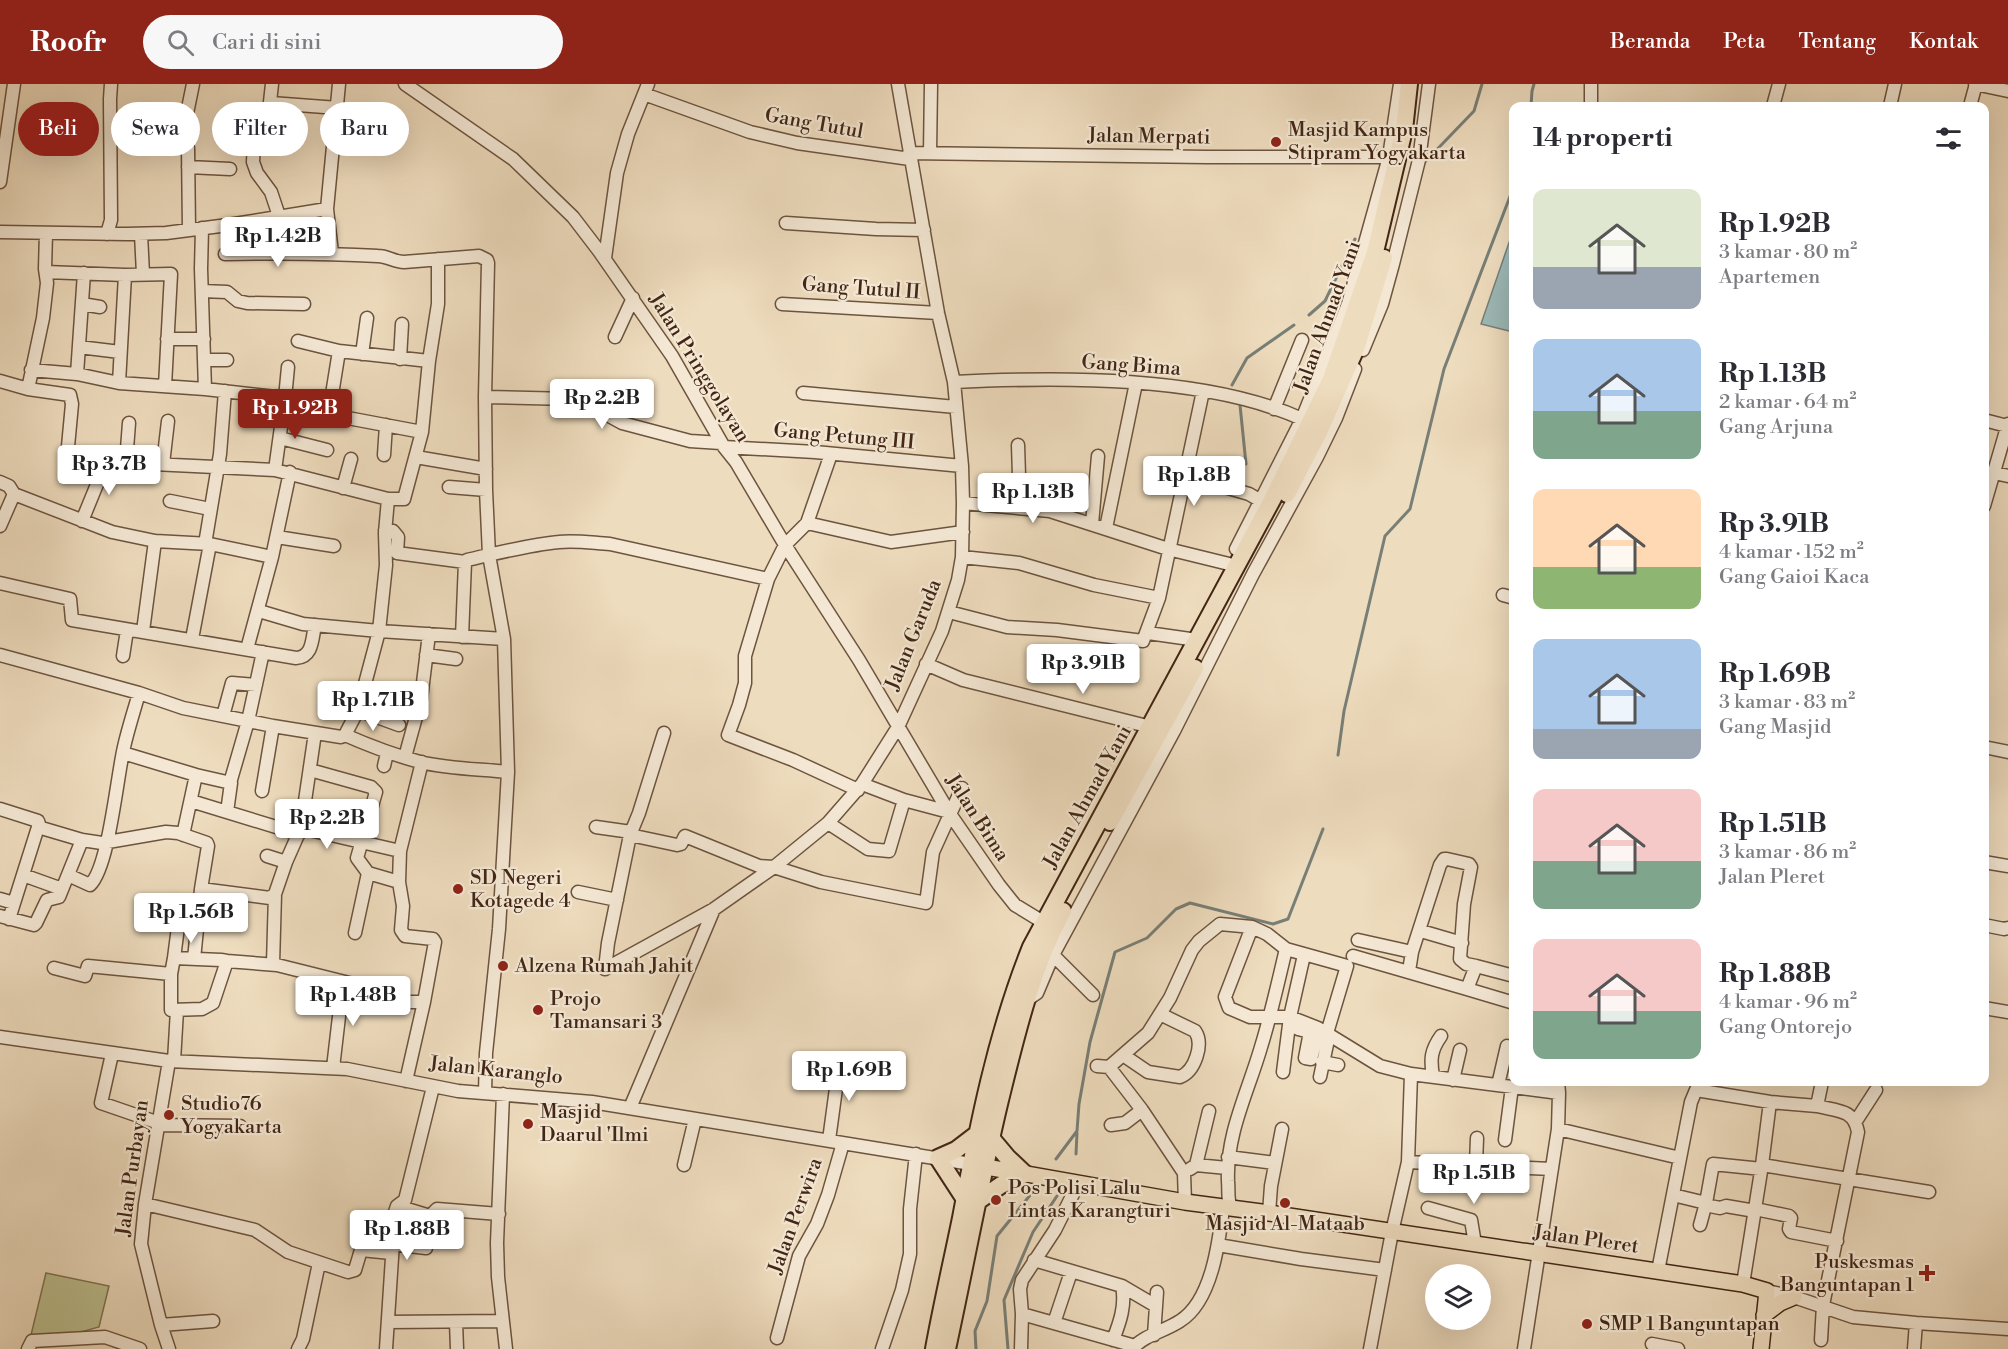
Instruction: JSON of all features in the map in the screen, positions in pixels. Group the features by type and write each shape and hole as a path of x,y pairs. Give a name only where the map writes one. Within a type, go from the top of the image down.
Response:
{"highway":[{"name":"Jalan Ahmad Yani","path":"947,1349 971,1200 984,1136 1040,959 1182,662 1272,500 1332,379 1375,252 1404,130 1409,84"},
{"name":"Jalan Ahmad Yani","path":"984,1136 982,1109 1010,1004 1031,947 1109,812 1164,727 1338,393 1357,346 1385,257 1411,147 1419,84"},
{"path":"984,1136 1024,1174 971,1200 938,1158 984,1136"},
{"name":"Jalan Ahmad Yani","path":"934,1349 941,1309 971,1200"}],"main road":[{"name":"Jalan Pleret","path":"978,1166 1185,1202 1658,1271 1743,1284 1767,1291"},
{"path":"1761,1349 1767,1291"},
{"path":"1764,1315 1780,1303 1794,1297"}],"street":[{"path":"0,182 14,84"},
{"path":"107,234 111,220 111,84"},
{"path":"271,102 272,84"},
{"path":"338,102 339,84"},
{"name":"Jalan Pringgolayan","path":"405,84 513,159 573,217 605,258 678,366 723,446 736,462 898,727"},
{"name":"Jalan Garuda","path":"618,900 605,969 714,909 774,867 828,823 860,787 898,727 949,612 962,557 963,532 962,466 954,382 938,313 898,84"},
{"path":"930,153 931,84"},
{"path":"982,1109 982,1083 995,1028 1014,970 1038,919 1143,725 1182,662 1190,639 1302,419 1348,304 1389,157 1400,84"},
{"path":"1026,999 1037,993 1053,955 1174,731 1252,574 1336,418 1382,304 1419,160 1429,84"},
{"path":"1591,84 1591,102"},
{"path":"1774,102 1779,84"},
{"path":"1891,102 1895,84"},
{"path":"1971,102 1975,84 2008,91"},
{"path":"189,85 184,128 188,148 189,230"},
{"path":"605,258 617,173 628,134 646,89"},
{"name":"Gang Tutul","path":"646,89 762,135 797,143 909,156"},
{"name":"Jalan Merpati","path":"909,156 930,153 1389,157"},
{"path":"253,156 257,173 271,192 279,216 282,253"},
{"path":"332,254 327,209 333,156"},
{"path":"188,167 230,169"},
{"path":"0,232 141,234 189,230 327,209"},
{"path":"786,223 924,230"},
{"path":"202,228 206,389"},
{"path":"28,389 43,318 47,283 46,233"},
{"path":"141,234 143,274"},
{"path":"225,254 381,256 398,262 479,256 487,260 486,490 489,555 504,639 508,772 499,929 486,1053 485,1093"},
{"path":"0,381 28,389 70,395 72,404 67,458 275,470 399,501 406,496 422,432 429,361 438,304 438,260"},
{"path":"46,272 171,274 165,386"},
{"path":"77,374 84,273"},
{"path":"118,383 125,275"},
{"path":"202,291 227,292 238,301 247,303 304,304"},
{"path":"615,337 633,298"},
{"path":"82,304 100,307"},
{"name":"Gang Tutul II","path":"782,304 938,313"},
{"path":"362,354 367,318"},
{"path":"400,359 402,324"},
{"path":"167,339 204,339"},
{"path":"1274,409 1302,340"},
{"path":"298,341 339,351 429,361"},
{"path":"79,347 120,352"},
{"path":"329,413 339,351"},
{"path":"205,360 227,360"},
{"path":"275,470 288,367"},
{"path":"31,370 77,374 118,383 225,391 422,432"},
{"name":"Gang Bima","path":"954,382 1136,383 1203,391 1241,399 1302,419"},
{"path":"1106,528 1136,383"},
{"path":"192,639 218,468 225,391"},
{"path":"1146,637 1159,598 1203,391"},
{"path":"803,393 956,407"},
{"name":"Gang Petung III","path":"485,397 570,399 592,402 600,405 611,417 622,423 690,441 723,446 962,466"},
{"path":"163,464 168,421"},
{"path":"1989,421 2008,425 1989,490"},
{"path":"126,462 129,423"},
{"path":"384,455 386,425"},
{"path":"280,438 327,450"},
{"path":"1018,445 1020,507"},
{"path":"831,454 807,523 785,545 768,579 746,656 740,705 728,735 860,787 949,813"},
{"path":"1092,524 1098,456"},
{"path":"416,457 486,469"},
{"path":"343,488 351,459"},
{"path":"82,521 95,492 104,461"},
{"path":"248,649 277,537 290,472"},
{"path":"1994,473 2008,476"},
{"path":"1186,476 1249,494 1261,501"},
{"path":"0,482 9,486 14,494 112,532 155,541 207,544 272,557"},
{"path":"448,487 486,490"},
{"path":"0,526 14,494"},
{"path":"345,735 358,710 379,631 386,565 385,530 388,499"},
{"path":"170,501 210,509"},
{"path":"963,503 1050,511 1168,549 1229,564"},
{"path":"807,523 891,542 963,532"},
{"path":"385,530 393,531 398,537 397,553 465,562 489,555 560,542 610,544 768,579"},
{"path":"277,537 334,546"},
{"path":"142,631 155,541"},
{"path":"962,557 1019,563 1094,585 1159,598"},
{"path":"462,637 465,562"},
{"path":"0,583 70,599 72,620 296,658 305,656 310,648 315,625"},
{"path":"259,611 295,622 315,625 504,639"},
{"path":"949,612 1007,627 1190,639"},
{"path":"123,656 127,630"},
{"path":"405,757 421,699 429,634"},
{"path":"227,812 232,785 230,783 248,721 263,652"},
{"path":"0,655 139,693 183,708 315,733 341,737 345,735 387,753 422,762 508,772"},
{"path":"426,655 456,659"},
{"path":"927,664 973,683 1143,725"},
{"path":"223,716 232,683 256,685"},
{"path":"68,875 91,885 100,868 123,753 139,693"},
{"path":"358,710 399,725"},
{"path":"262,790 273,726"},
{"name":"Jalan Bima","path":"898,727 949,813 999,885 1016,905 1038,919"},
{"path":"273,964 275,894 300,831 315,733"},
{"path":"578,892 618,900 630,834 664,733"},
{"path":"1989,748 2008,752"},
{"path":"123,753 230,783"},
{"path":"384,766 387,753"},
{"path":"406,1081 435,942 433,939 402,934 400,851 422,762"},
{"path":"310,770 371,787 375,791 357,859 368,873 399,882"},
{"path":"183,835 196,775"},
{"path":"596,827 677,845 681,844 685,836 759,866 774,867 821,882 926,903 931,860 949,813 962,788"},
{"path":"828,823 868,849 889,851 904,800"},
{"path":"191,801 300,831 400,851"},
{"path":"0,809 38,821 14,903 4,918 30,926 36,923 47,900 59,897 82,840"},
{"path":"38,827 99,844 155,832 183,835 207,844 194,959"},
{"path":"267,856 286,862"},
{"path":"1408,971 1412,952 1444,859 1472,867 1464,904 1460,959 1466,964 1509,975"},
{"path":"1989,863 2008,866"},
{"path":"355,933 368,873"},
{"path":"23,875 63,889"},
{"path":"201,889 270,898 275,894"},
{"path":"0,899 14,903"},
{"path":"630,1108 714,909"},
{"path":"1185,1202 1184,1173 1142,1110 1103,1066 1123,1055 1148,1033 1170,998 1192,950 1199,941 1220,924 1252,927 1267,934 1286,949 1347,966 1325,1032 1311,1059 1305,1058 1310,1032 1289,1022"},
{"path":"1989,926 2008,928"},
{"path":"54,968 85,976 88,966 171,974 178,927"},
{"path":"1252,927 1226,999 1229,1008 1238,1014 1250,1017 1270,1017 1325,1032 1380,1066 1411,1074 1512,1087 1559,1087 1558,1128 1524,1349"},
{"path":"1421,931 1462,943"},
{"path":"1358,940 1412,952"},
{"path":"1022,1314 1133,1347 1181,1321 1198,1302 1210,1274 1227,1208 1227,1162 1237,1116 1270,1017 1286,949"},
{"path":"1053,955 1093,995"},
{"path":"1283,1072 1289,1022 1304,955"},
{"path":"1353,956 1509,1002"},
{"path":"174,958 273,964 365,987 372,999 390,1002 424,1002"},
{"path":"177,1010 202,1008 213,1003 227,961"},
{"path":"1467,989 1476,966"},
{"name":"Jalan Purbayan","path":"170,1349 161,1325 141,1250 159,1124 172,1061 177,1010 171,1008 171,974"},
{"path":"333,1068 344,982"},
{"path":"1989,1009 2008,1012"},
{"path":"1123,1055 1148,1072 1180,1077 1187,1073 1200,1045 1198,1036 1195,1031 1160,1014"},
{"path":"1320,1077 1325,1032"},
{"path":"1433,1076 1431,1054 1441,1036"},
{"name":"Jalan Karanglo","path":"0,1037 172,1061 333,1068 433,1087 592,1102 978,1166"},
{"path":"1498,1085 1507,1046"},
{"path":"1454,1080 1460,1050"},
{"path":"112,1054 101,1103 159,1124 240,1126"},
{"path":"829,1140 840,1059"},
{"path":"1322,1062 1338,1065"},
{"path":"1370,1349 1408,1162 1411,1074"},
{"path":"1817,1106 1821,1086"},
{"path":"386,1349 391,1248 396,1209 405,1200 433,1087"},
{"path":"1505,1140 1512,1087"},
{"path":"1658,1271 1691,1102 1696,1090 1770,1102 1817,1106 1849,1114 1856,1121 1858,1132 1823,1305 1821,1340"},
{"path":"1856,1121 1876,1090"},
{"path":"504,1094 498,1277 506,1349"},
{"path":"1743,1284 1770,1102"},
{"path":"1111,1125 1125,1123 1142,1110"},
{"path":"1196,1165 1209,1111"},
{"path":"684,1165 695,1119"},
{"path":"1558,1128 1680,1158"},
{"path":"1269,1213 1282,1129"},
{"path":"1476,1164 1477,1138"},
{"name":"Jalan Perwira","path":"777,1338 799,1256 817,1224 843,1143"},
{"path":"882,1349 902,1290 910,1254 910,1209 916,1154"},
{"path":"1184,1173 1196,1165 1227,1162 1275,1163"},
{"path":"1408,1162 1552,1169"},
{"path":"1700,1225 1713,1164 1762,1167 1929,1192"},
{"path":"1021,1349 1020,1289 1022,1280 1055,1230 1078,1184"},
{"path":"1673,1195 1720,1208 1726,1206 1789,1216 1791,1232 1837,1241"},
{"path":"146,1204 255,1230 288,1252 352,1272 355,1270 361,1250 426,1248"},
{"path":"1428,1208 1471,1220 1475,1244"},
{"path":"396,1209 430,1216 437,1209 499,1214"},
{"path":"1218,1245 1385,1270"},
{"path":"1034,1260 1122,1286 1156,1306"},
{"path":"298,1349 303,1339 319,1263"},
{"path":"1054,1323 1071,1272"},
{"path":"1113,1340 1124,1304 1122,1286"},
{"path":"1767,1291 1823,1305 1833,1312 1853,1317 2008,1329"},
{"path":"1154,1335 1157,1292"},
{"path":"926,1349 941,1309"},
{"path":"161,1325 213,1321"},
{"path":"388,1322 503,1321"},
{"path":"456,1322 457,1349"},
{"path":"1914,1349 1916,1323"},
{"path":"28,1349 32,1341 101,1337 113,1338 140,1349"},
{"path":"1652,1344 1678,1349"}],"green space":[{"path":"46,1273 109,1286 99,1327 74,1334 31,1335"}],"water":[{"path":"1509,243 1509,331 1481,324"}],"waterway":[{"path":"1422,165 1474,111 1482,84"},
{"path":"1531,102 1534,84"},
{"path":"1338,755 1344,711 1385,536 1410,509 1444,369 1509,199"},
{"path":"1309,315 1325,301 1355,239"},
{"path":"1232,385 1247,358 1294,325"},
{"path":"1240,405 1246,464"},
{"path":"1056,1159 1077,1131 1079,1104 1090,1042 1115,952 1147,938 1176,909 1190,903 1273,924 1288,919 1323,829"},
{"path":"1076,1154 1077,1133"},
{"path":"976,1349 975,1331 987,1301 997,1236 1031,1194"},
{"path":"1008,1349 1004,1300 1033,1232 1057,1196"}],"place":[{"name":"Masjid Kampus Stipram Yogyakarta","path":"1276,142"},
{"name":"SD Negeri Kotagede 4","path":"458,889"},
{"name":"Alzena Rumah Jahit","path":"503,966"},
{"name":"Projo Tamansari 3","path":"538,1010"},
{"name":"Studio76 Yogyakarta","path":"169,1115"},
{"name":"Masjid Daarul 'Ilmi","path":"528,1124"},
{"name":"Pos Polisi Lalu Lintas Karangturi","path":"996,1200"},
{"name":"Masjid Al-Mataab","path":"1285,1203"},
{"name":"Puskesmas Banguntapan 1","path":"1927,1273"},
{"name":"SMP 1 Banguntapan","path":"1587,1324"}]}
